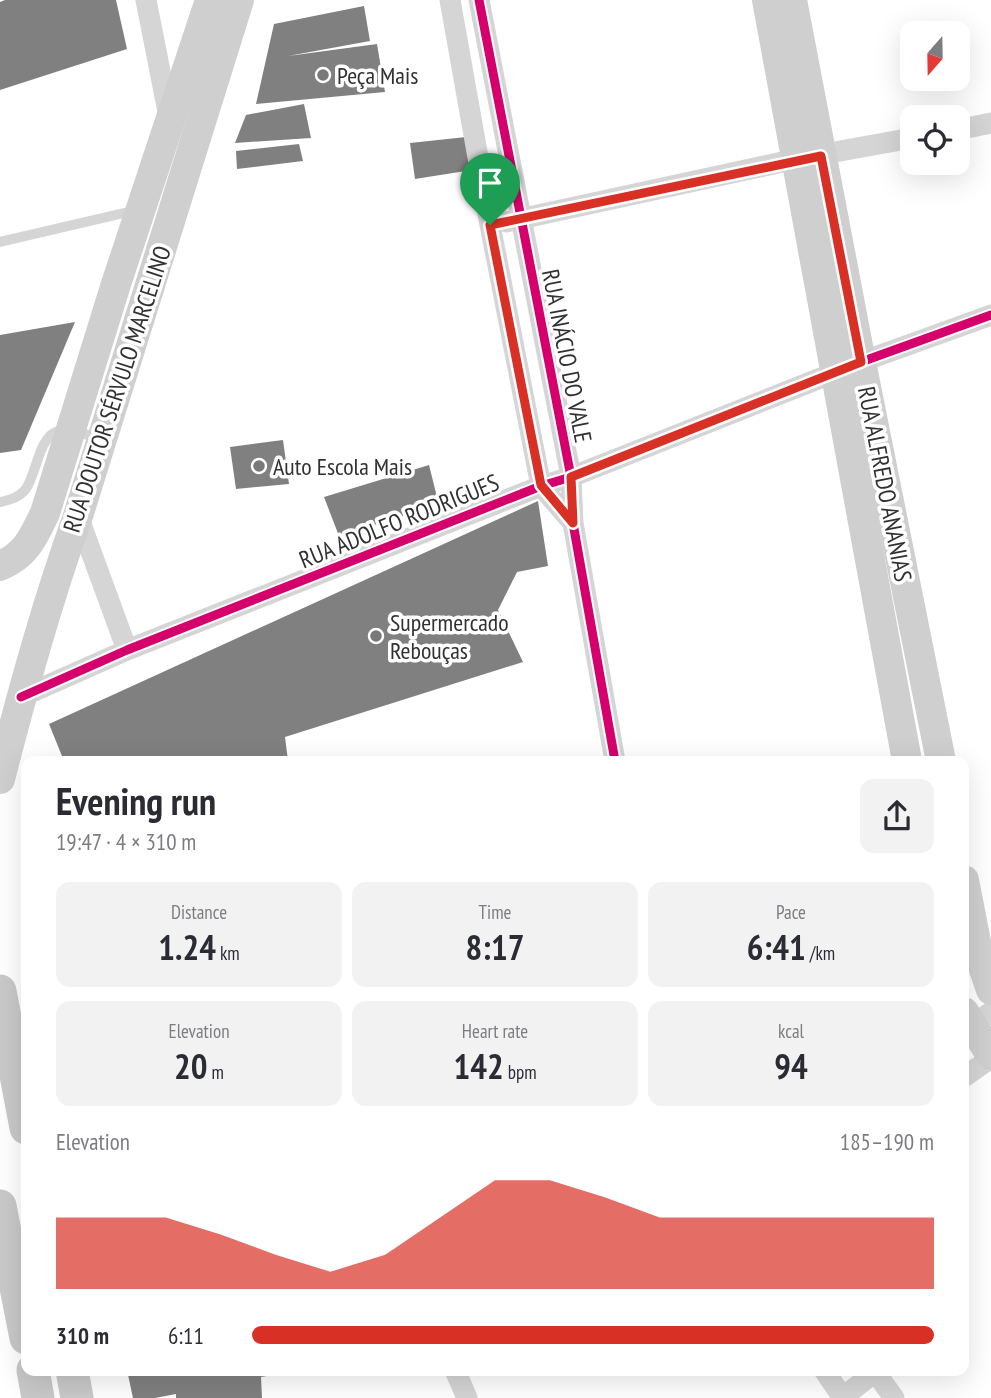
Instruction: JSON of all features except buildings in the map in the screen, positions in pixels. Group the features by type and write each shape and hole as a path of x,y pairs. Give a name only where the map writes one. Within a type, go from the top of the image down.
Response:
{"main road":[{"name":"RUA DOUTOR SÉRVULO MARCELINO","path":"0,566 20,556 33,538 45,513 210,0"},
{"name":"RUA DOUTOR SÉRVULO MARCELINO","path":"0,779 21,697 62,561 103,439 239,0"},
{"name":"RUA ALFREDO ANANIAS","path":"767,0 809,157"},
{"name":"RUA ALFREDO ANANIAS","path":"792,0 809,157 848,368 906,756"},
{"name":"RUA ALFREDO ANANIAS","path":"848,368 940,756"},
{"path":"969,906 978,952 991,990"},
{"path":"0,991 20,1059"},
{"path":"973,1021 991,1057"},
{"path":"0,1206 21,1313"},
{"path":"34,1376 38,1398"},
{"path":"73,1376 77,1398"}],"street":[{"path":"146,0 170,123"},
{"name":"RUA INÁCIO DO VALE","path":"450,0 490,225 541,485 573,523"},
{"name":"RUA INÁCIO DO VALE","path":"479,0 571,477 573,523 614,756"},
{"path":"970,128 991,124"},
{"path":"490,225 900,140"},
{"name":"RUA ADOLFO RODRIGUES","path":"21,697 127,650 541,485 571,477 991,315"},
{"path":"78,516 127,650"},
{"path":"969,1073 991,1057"},
{"path":"458,1376 467,1398"},
{"path":"828,1376 843,1397 869,1376"},
{"path":"879,1376 894,1398"}],"lane":[{"path":"0,242 141,209"},
{"path":"0,502 19,496 27,489 50,436 71,430 103,439"}],"cycle path":[{"path":"479,0 571,477 573,523 614,756"},
{"path":"21,697 127,650 541,486 571,477 861,362 991,315"}],"place":[{"name":"Peça Mais","path":"323,75"},
{"name":"Auto Escola Mais","path":"259,466"},
{"name":"Supermercado Rebouças","path":"376,636"}],"route":[{"path":"821,156 861,362 571,477 573,523 541,485 490,225 796,159 821,156"}]}
